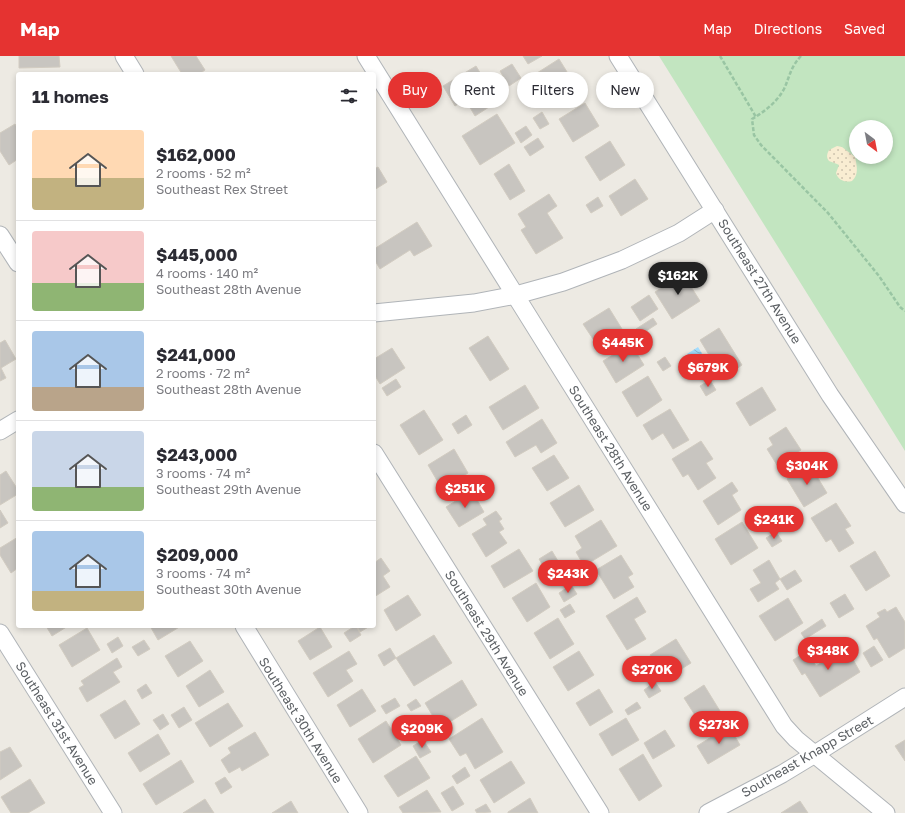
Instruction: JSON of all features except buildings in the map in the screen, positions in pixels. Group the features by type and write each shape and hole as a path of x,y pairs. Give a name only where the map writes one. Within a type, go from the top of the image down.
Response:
{"street":[{"path":"124,56 134,72"},
{"name":"Southeast 28th Avenue","path":"366,56 784,726 796,739 886,813"},
{"name":"Southeast 27th Avenue","path":"618,56 716,210 830,395 905,504"},
{"path":"376,313 467,304 516,295 563,282 622,260 678,234 716,210"},
{"path":"0,235 16,260"},
{"path":"0,431 16,421"},
{"name":"Southeast 29th Avenue","path":"376,456 600,813"},
{"name":"Southeast 30th Avenue","path":"245,628 359,813"},
{"name":"Southeast 31st Avenue","path":"0,633 113,813"},
{"name":"Southeast Knapp Street","path":"708,813 782,774 905,698"}],"path":[{"path":"720,56 756,117"},
{"path":"801,56 791,69 784,89 779,97 764,112 752,119 754,135 828,213 879,276 900,307 905,311"}],"green space":[{"path":"659,56 905,56 905,451"}],"sand":[{"path":"837,146 842,147 849,152 849,164 856,164 857,167 856,176 852,181 847,182 842,180 837,175 836,173 839,165 829,161 827,158 829,150"}],"water":[{"path":"698,347 714,373 703,380 687,354"}]}
